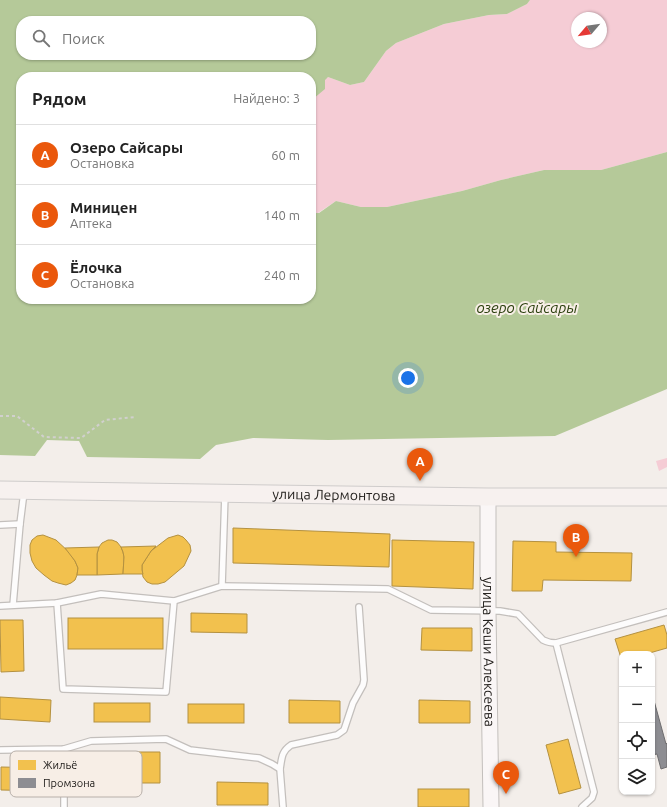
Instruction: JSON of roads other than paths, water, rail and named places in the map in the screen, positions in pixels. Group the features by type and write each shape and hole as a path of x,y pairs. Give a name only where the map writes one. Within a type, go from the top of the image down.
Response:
{"main road":[{"name":"улица Лермонтова","path":"0,490 488,497 667,497"},
{"name":"улица Кеши Алексеева","path":"488,497 490,807"}],"lane":[{"path":"12,605 24,490"},
{"path":"222,586 225,493"},
{"path":"0,525 20,524"},
{"path":"0,606 57,603 101,594 174,601 222,586 388,589 431,610 488,611 518,614 543,640 556,643 667,612"},
{"path":"57,603 63,689 166,692 174,601"},
{"path":"283,807 280,769 283,753 291,746 338,735 344,730 353,703 363,685 364,680 359,607"},
{"path":"556,643 594,792 592,798 582,807"},
{"path":"0,750 64,749 91,740 166,739 190,750 259,758 280,769"}],"water":[{"name":"озеро Сайсары","path":"0,0 530,0 527,4 507,14 489,15 444,24 396,43 386,51 364,82 350,85 328,77 325,80 325,89 316,96 316,72 16,72 16,304 316,304 316,213 319,213 336,201 361,207 387,207 462,191 544,170 601,170 667,152 667,389 555,436 328,440 253,438 216,445 200,459 87,457 79,441 47,440 35,456 0,455"}],"place":[{"name":"Озеро Сайсары","path":"420,481"},
{"name":"Миницен","path":"576,557"},
{"name":"Ёлочка","path":"506,794"}]}
